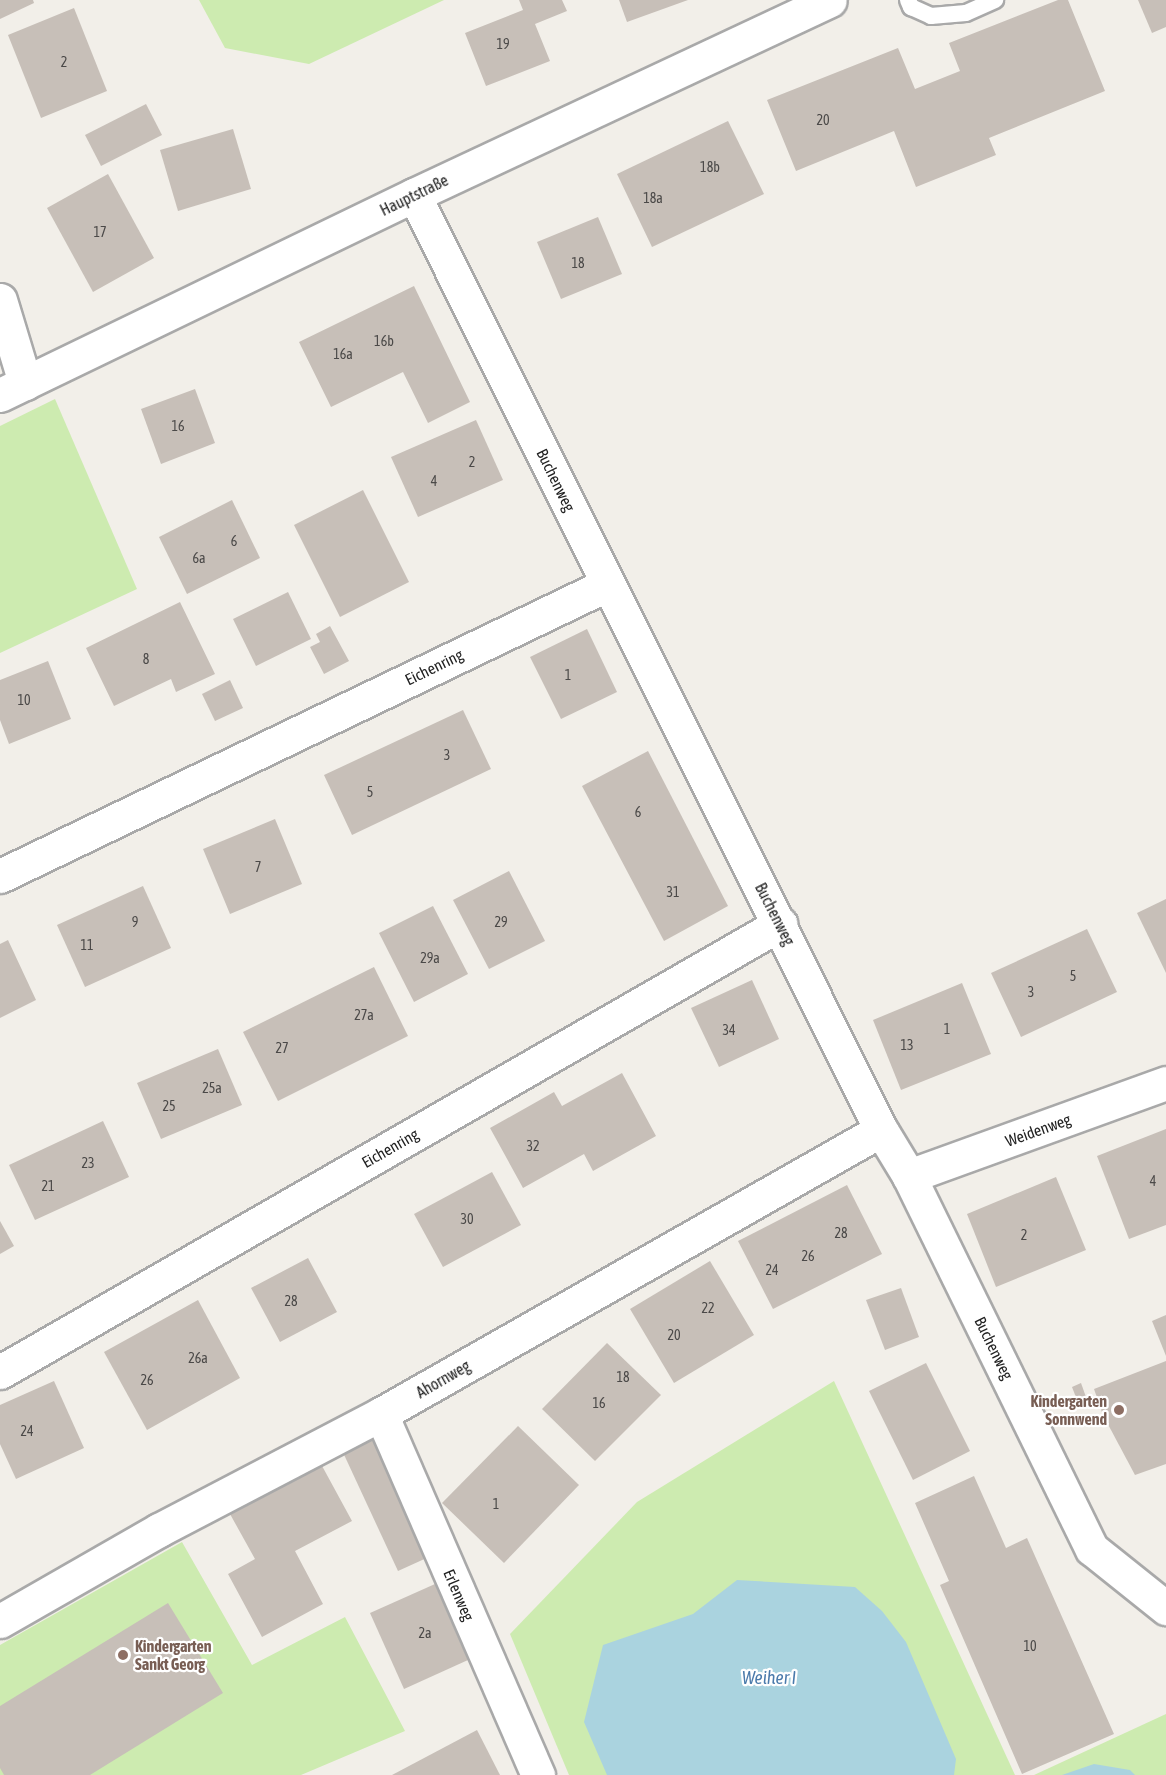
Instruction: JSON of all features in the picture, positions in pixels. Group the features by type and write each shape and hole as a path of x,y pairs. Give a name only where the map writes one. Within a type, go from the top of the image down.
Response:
{"street":[{"name":"Hauptstraße","path":"13,389 414,195 830,0"},
{"name":"Buchenweg","path":"414,195 881,1130 909,1176 1092,1549 1166,1608"},
{"path":"0,300 13,389"},
{"name":"Eichenring","path":"0,876 608,584"},
{"name":"Eichenring","path":"0,1372 780,924"},
{"name":"Weidenweg","path":"909,1176 1166,1083"},
{"name":"Ahornweg","path":"0,1621 159,1530 381,1414 881,1130"},
{"name":"Erlenweg","path":"381,1414 538,1775"}],"lane":[{"path":"908,0 911,7 931,16 966,13 995,0"}],"green space":[{"path":"199,0 444,0 309,64 225,48"},
{"path":"55,399 137,589 0,653 0,426"},
{"path":"834,1381 1015,1775 569,1775 510,1634 637,1502"},
{"name":"Kindergarten Sankt Georg","path":"182,1542 252,1665 345,1617 405,1731 301,1775 0,1775 0,1645"},
{"path":"1166,1714 1166,1775 1034,1775"}],"water":[{"name":"Weiher I","path":"737,1580 855,1587 882,1611 906,1642 956,1759 954,1775 607,1775 584,1722 603,1645 693,1614"},
{"path":"1094,1764 1130,1770 1135,1775 1062,1775"}],"building":[{"path":"0,0 33,0 34,3 0,19"},
{"path":"519,0 562,0 567,11 535,24 550,61 486,86 465,33 523,10"},
{"path":"619,0 688,0 627,22"},
{"path":"1058,0 1068,0 1105,91 989,138 996,155 916,187 894,131 796,171 767,100 898,48 915,89 960,71 949,43"},
{"path":"1138,0 1166,0 1166,27 1152,33"},
{"path":"74,8 107,91 41,118 8,35"},
{"path":"146,104 162,135 101,166 85,135"},
{"path":"728,121 764,194 652,247 617,174"},
{"path":"233,129 251,189 178,211 160,150"},
{"path":"108,174 154,258 93,292 47,208"},
{"path":"598,217 622,274 561,299 537,242"},
{"path":"414,286 470,402 428,423 403,372 331,407 299,342"},
{"path":"195,389 215,443 161,464 141,409"},
{"path":"476,420 503,480 418,517 391,457"},
{"path":"363,490 409,582 340,617 294,525"},
{"path":"232,500 260,558 187,594 159,537"},
{"path":"288,592 311,639 256,666 233,619"},
{"path":"180,602 215,674 176,692 171,679 114,706 86,648"},
{"path":"330,626 349,661 324,674 310,647 320,642 316,634"},
{"path":"587,629 617,692 561,719 530,657"},
{"path":"48,661 71,719 9,744 0,720 0,680"},
{"path":"230,680 243,708 215,721 202,694"},
{"path":"463,710 491,769 352,835 324,775"},
{"path":"648,751 728,906 664,941 582,786"},
{"path":"275,819 302,884 230,914 203,849"},
{"path":"509,871 545,941 489,969 453,900"},
{"path":"143,886 171,948 85,987 57,925"},
{"path":"1166,899 1166,973 1137,913"},
{"path":"433,906 468,974 414,1002 379,933"},
{"path":"1087,929 1117,992 1021,1037 991,973"},
{"path":"8,940 36,1000 0,1018 0,944"},
{"path":"374,967 408,1036 278,1101 243,1032"},
{"path":"752,980 779,1039 719,1067 691,1008"},
{"path":"962,983 991,1054 901,1090 873,1020"},
{"path":"218,1049 242,1105 161,1139 137,1083"},
{"path":"622,1073 656,1136 593,1171 584,1154 523,1188 490,1128 554,1092 562,1106"},
{"path":"103,1121 129,1177 35,1220 9,1165"},
{"path":"1166,1129 1166,1225 1129,1239 1097,1156"},
{"path":"492,1172 521,1225 443,1267 414,1214"},
{"path":"1056,1177 1086,1250 996,1287 967,1214"},
{"path":"847,1185 882,1254 773,1309 738,1241"},
{"path":"0,1221 14,1246 0,1254"},
{"path":"308,1258 337,1312 280,1342 251,1288"},
{"path":"710,1261 754,1335 674,1383 630,1309"},
{"path":"901,1288 919,1337 885,1350 866,1300"},
{"path":"198,1300 240,1378 147,1430 104,1352"},
{"path":"1166,1315 1166,1356 1152,1321"},
{"path":"607,1343 661,1395 595,1461 542,1409"},
{"path":"1166,1361 1166,1464 1135,1475 1103,1415 1094,1389"},
{"path":"926,1363 970,1451 913,1480 869,1391"},
{"path":"54,1381 84,1448 16,1479 0,1444 0,1405"},
{"path":"1081,1383 1086,1397 1077,1400 1072,1387"},
{"path":"518,1426 579,1485 504,1563 442,1503"},
{"path":"373,1431 431,1556 398,1571 340,1446"},
{"path":"321,1464 352,1521 295,1551 323,1604 262,1637 228,1574 255,1559 230,1514"},
{"path":"974,1476 1006,1548 1027,1538 1114,1734 1022,1774 940,1585 949,1581 915,1503"},
{"path":"435,1584 468,1660 404,1689 370,1613"},
{"path":"168,1603 223,1693 90,1775 4,1775 0,1768 0,1706"},
{"path":"477,1730 500,1775 392,1775"}],"place":[{"name":"Kindergarten Sonnwend","path":"1119,1410"},
{"name":"Kindergarten Sankt Georg","path":"123,1655"}]}
